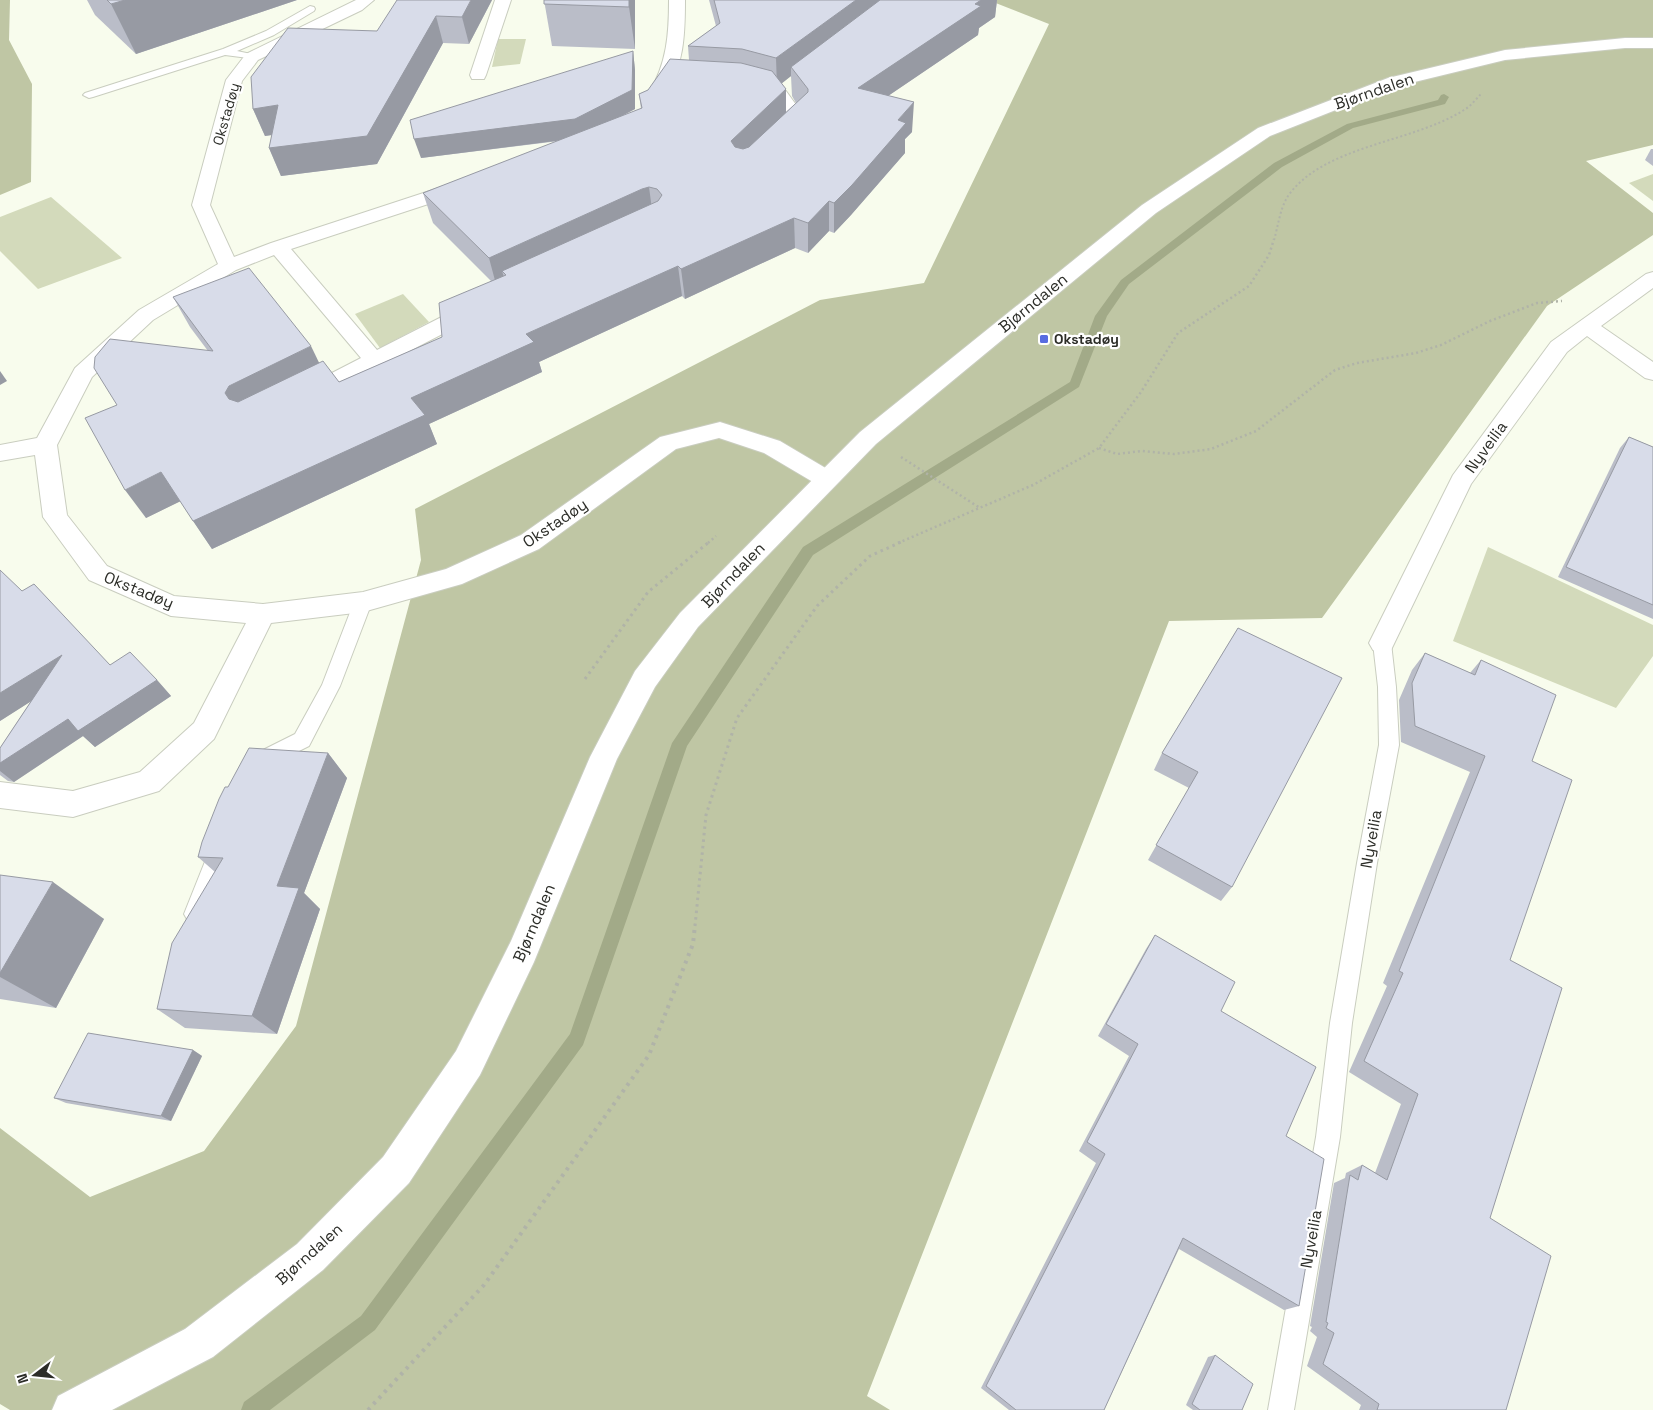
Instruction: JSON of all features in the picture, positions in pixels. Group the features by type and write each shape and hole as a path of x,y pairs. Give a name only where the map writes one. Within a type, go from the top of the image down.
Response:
{"street":[{"name":"Okstadøy","path":"229,266 219,248 201,205 234,80 252,57 356,7 366,0"},
{"path":"478,75 503,0"},
{"path":"649,106 676,81 677,0"},
{"name":"Bjørndalen","path":"72,1410 199,1343 310,1257 396,1170 468,1063 523,951 604,757 645,679 689,620 868,438 1149,209 1264,132 1388,83 1504,55 1624,43 1653,44"},
{"path":"780,95 796,83"},
{"path":"735,84 780,95 798,120 771,145"},
{"path":"0,453 45,445 83,373 146,315 229,266 278,247 480,181"},
{"path":"278,247 374,360"},
{"name":"Nyveilia","path":"1382,643 1462,482 1559,348 1653,278"},
{"path":"289,404 492,300"},
{"path":"1588,326 1653,373"},
{"name":"Okstadøy","path":"45,445 55,517 98,573 171,606 264,614 363,602 452,577 530,542 668,443 720,430 772,447 826,479"},
{"path":"0,795 73,804 150,782 204,731 264,614"}],"lane":[{"path":"88,95 224,52 270,33 310,9"},
{"path":"224,52 252,57"},
{"path":"253,780 266,758 302,740 331,686 363,602"},
{"name":"Nyveilia","path":"1281,1410 1328,1137 1341,1023 1366,863 1389,745 1387,687 1382,643"},
{"path":"189,927 228,828"}],"path":[{"path":"368,1410 484,1285 649,1055 693,944 706,815 737,718 817,606 870,556 921,532 1033,486 1099,448 1141,392 1178,332 1250,286 1269,255 1287,198 1304,178 1332,162 1436,125 1466,109 1484,91"},
{"path":"1099,448 1117,454 1142,451 1174,454 1211,448 1256,431 1335,370 1356,363 1416,353 1441,344 1490,321 1538,303 1574,300 1620,302"},
{"path":"902,458 980,508"},
{"path":"585,679 648,592 720,532"}],"green space":[{"path":"0,0 10,0 9,40 32,84 31,182 0,195"},
{"path":"988,0 1653,0 1653,145 1586,161 1653,213 1653,235 1547,306 1322,618 1169,621 867,1396 890,1410 10,1410 0,1404 0,1128 90,1197 204,1151 296,1026 421,560 415,509 820,300 924,283 1049,24"},
{"path":"498,39 526,39 520,64 492,67"},
{"path":"1653,174 1653,201 1629,183"},
{"path":"51,197 122,258 38,289 0,251 0,217"},
{"path":"403,294 429,322 380,348 355,314"},
{"path":"1488,547 1653,625 1653,656 1616,708 1453,641"}],"building":[{"path":"107,0 125,0 111,4"},
{"path":"397,0 471,0 462,17 436,16 367,136 269,148 278,105 253,109 251,77 288,28 377,31"},
{"path":"544,0 629,0 629,7 544,4"},
{"path":"714,0 856,0 776,58 742,49 688,46 720,23"},
{"path":"880,0 981,0 975,4 981,6 858,88 914,102 898,120 906,123 852,185 834,203 829,201 808,223 794,218 681,269 678,266 526,334 534,342 411,398 425,415 193,521 161,472 125,490 85,418 117,405 94,368 95,357 110,339 213,351 173,297 249,268 311,346 229,386 225,393 229,399 238,402 323,361 339,382 442,337 439,303 506,275 502,271 658,201 662,195 657,189 649,187 642,189 489,258 423,193 642,108 639,94 648,90 670,59 741,63 772,71 786,89 731,141 735,147 743,149 749,147 808,92 808,89 791,67"},
{"path":"633,51 632,90 575,119 414,139 410,120"},
{"path":"1629,437 1653,447 1653,605 1566,567"},
{"path":"0,570 22,591 34,584 110,665 130,652 157,680 78,731 68,719 0,763 0,748 62,655 0,693"},
{"path":"1238,628 1342,678 1232,887 1156,845 1198,772 1162,753"},
{"path":"1425,653 1475,675 1481,660 1556,695 1532,761 1572,780 1510,960 1562,988 1490,1218 1551,1256 1506,1410 1377,1410 1379,1404 1323,1364 1334,1333 1326,1328 1328,1323 1326,1322 1350,1175 1358,1180 1362,1165 1387,1180 1418,1094 1364,1061 1403,973 1399,971 1485,756 1415,726 1412,683"},
{"path":"249,748 328,753 277,886 299,888 252,1016 157,1009 172,943 223,858 198,857 202,842 225,787 228,787"},
{"path":"0,875 53,882 0,973"},
{"path":"1155,935 1235,982 1221,1011 1316,1067 1286,1136 1324,1159 1299,1306 1183,1238 1104,1410 1016,1410 986,1386 1105,1154 1087,1142 1138,1044 1106,1024"},
{"path":"88,1033 193,1050 161,1116 54,1098"},
{"path":"1215,1355 1253,1384 1242,1410 1200,1410 1192,1404"}],"waterway":[{"path":"252,1410 368,1323 577,1039 680,743 808,551 1075,384 1101,316 1125,282 1278,165 1350,126 1442,102 1444,97"}],"place":[{"name":"Okstadøy","path":"1044,339"}]}
